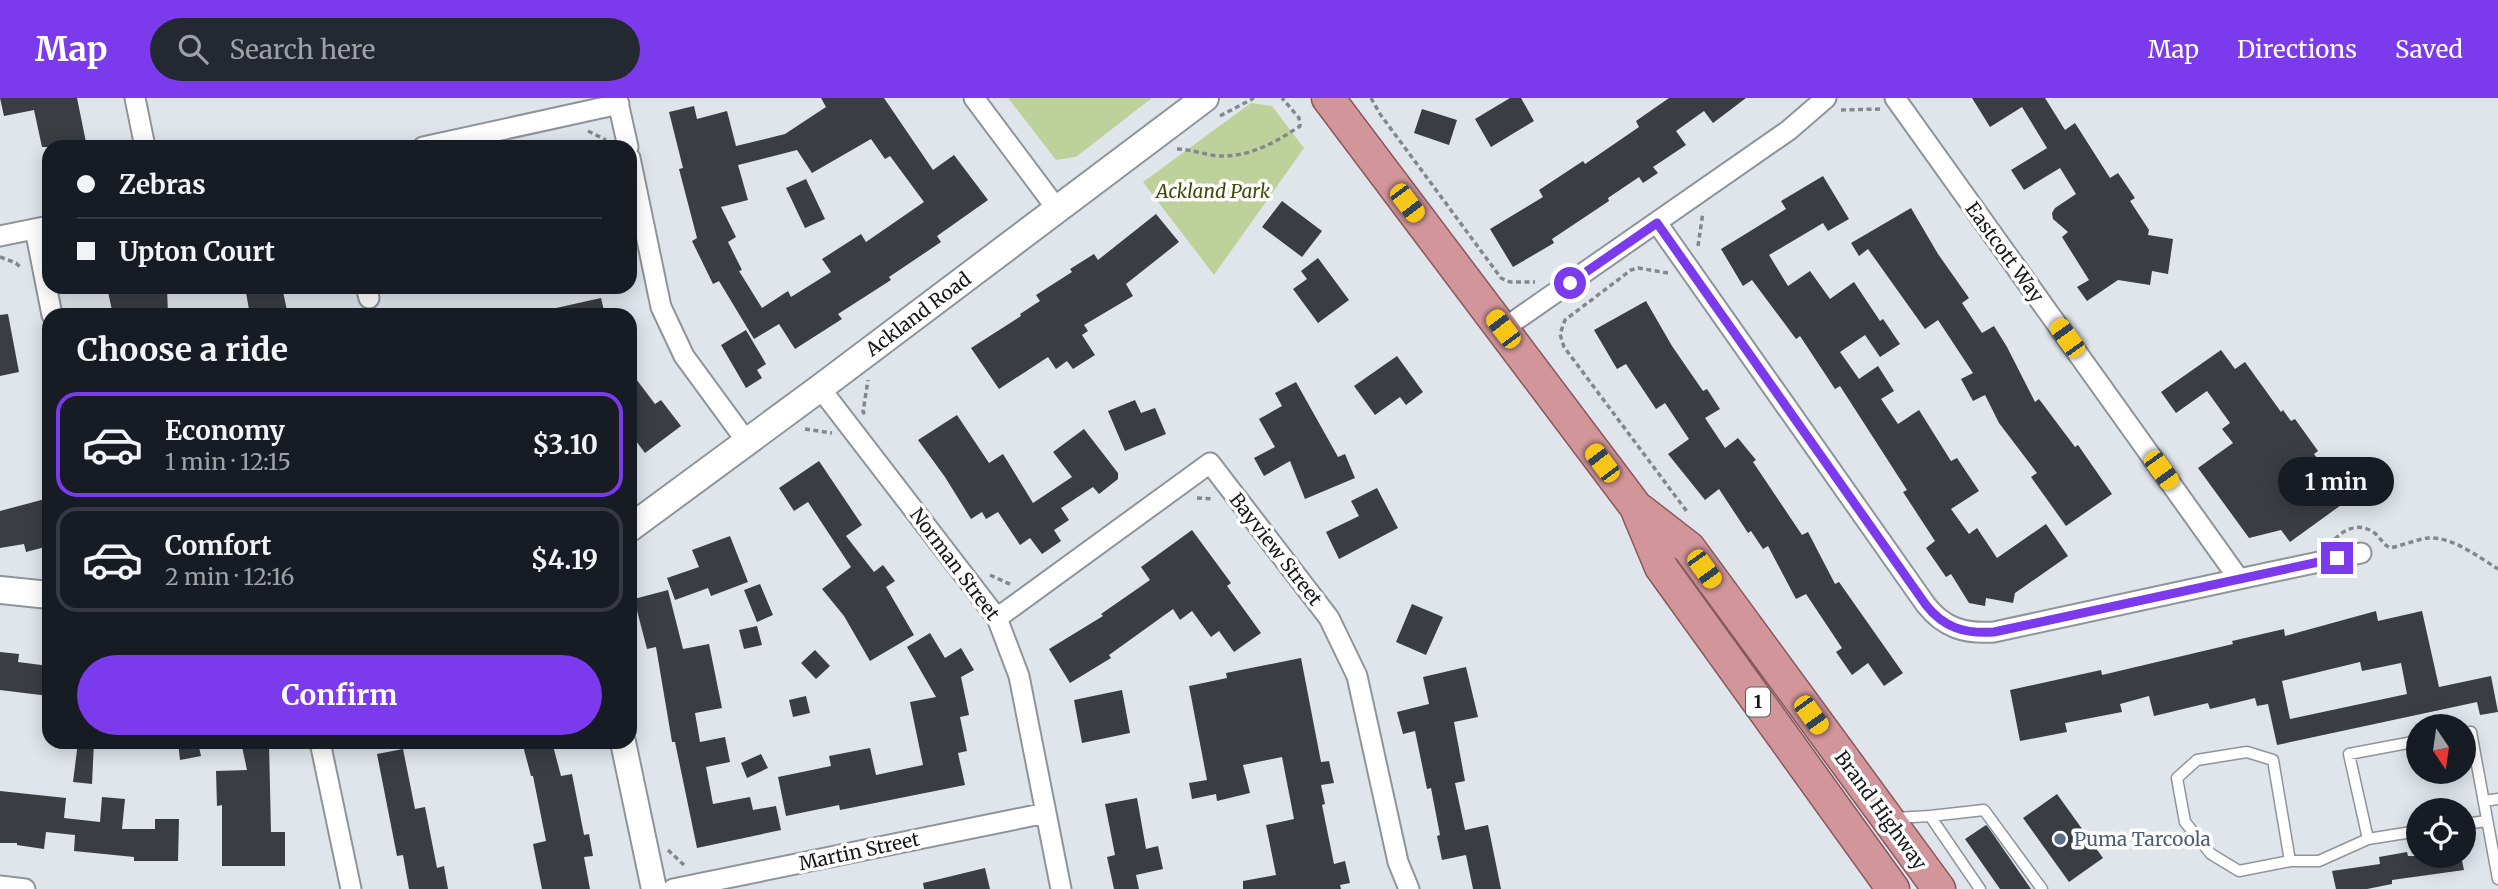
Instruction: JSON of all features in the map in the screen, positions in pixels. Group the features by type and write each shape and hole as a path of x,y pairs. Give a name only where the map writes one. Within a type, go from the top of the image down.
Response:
{"highway":[{"name":"Brand Highway","path":"1328,98 1636,507 1661,567 1893,889"},
{"name":"Brand Highway","path":"1636,507 1689,548 1939,889"}],"main road":[{"name":"Ackland Road","path":"637,523 1205,98"},
{"path":"0,590 42,595"}],"street":[{"path":"135,98 144,140"},
{"path":"974,98 1057,209"},
{"path":"1503,329 1789,130 1826,98"},
{"name":"Eastcott Way","path":"1895,98 2239,579"},
{"path":"453,140 618,101 626,140"},
{"path":"637,192 661,307 684,356 747,442"},
{"path":"1657,223 1926,605 1935,617 1947,626 1978,633 1994,632 2361,553"},
{"path":"0,236 42,228"},
{"name":"Norman Street","path":"820,388 997,618 1019,676 1061,889"},
{"name":"Bayview Street","path":"997,618 1210,463 1329,618 1357,676 1398,862 1409,889"},
{"path":"321,749 351,889"},
{"path":"624,749 654,889"},
{"name":"Martin Street","path":"673,889 1046,813"},
{"path":"0,886 25,889"}],"lane":[{"path":"2368,839 2349,754 2406,743"},
{"path":"2290,861 2273,760 2248,752 2197,760 2177,778 2185,822 2211,854 2239,871 2290,861 2319,861 2368,839 2406,833"},
{"path":"2476,759 2498,879"},
{"path":"2484,801 2498,799"},
{"path":"1888,819 1984,810 2042,889"},
{"path":"1930,816 1980,889"},
{"path":"2476,822 2487,821"}],"path":[{"path":"1172,149 1222,156 1269,146 1300,125 1299,118 1282,98"},
{"path":"1371,98 1501,278 1510,282 1536,282 1541,288"},
{"path":"0,257 16,263 24,271"},
{"path":"1674,270 1668,273 1638,268 1630,270 1565,320 1560,334 1564,347 1695,523"},
{"path":"1558,311 1565,320"},
{"path":"806,429 828,432"},
{"path":"1193,498 1209,497 1220,502"},
{"path":"2332,542 2350,528 2362,527 2373,531 2384,545 2390,548 2430,538 2445,540 2498,569"}],"green space":[{"path":"1008,98 1152,98 1076,157 1056,160"},
{"name":"Ackland Park","path":"1251,103 1272,106 1304,148 1214,275 1143,182"}],"building":[{"path":"0,98 77,98 86,140 42,140 42,147 34,110 4,116"},
{"path":"821,98 884,98 933,170 954,155 988,200 937,236 941,242 889,277 891,280 838,314 842,319 795,349 779,324 754,339 719,281 713,284 692,241 697,238 679,169 683,168 669,112 694,106 697,119 727,111 736,146 785,134 826,107","holes":["871,139 885,159 890,156 924,202 866,242 861,234 822,259 831,272 791,297 788,291 762,308 739,271 742,270 728,242 736,237 721,207 748,200 738,165 797,150 812,173"]},
{"path":"1510,98 1521,98 1534,121 1491,147 1475,119"},
{"path":"1669,98 1746,98 1713,123 1704,111 1676,131 1686,145 1653,167 1658,173 1643,183 1639,177 1608,198 1609,201 1552,239 1554,243 1513,267 1490,229 1543,197 1539,190 1583,161 1585,164 1639,127 1636,121"},
{"path":"1972,98 2045,98 2065,130 2075,123 2110,178 2118,173 2135,198 2130,201 2149,230 2148,235 2173,239 2168,274 2152,271 2150,285 2118,280 2087,301 2077,287 2089,280 2062,237 2068,232 2053,219 2052,213 2076,194 2060,168 2024,190 2011,170 2047,148 2022,107 1990,127"},
{"path":"1422,109 1457,120 1449,145 1414,133"},
{"path":"1823,176 1849,219 1828,231 1823,223 1769,255 1788,286 1810,271 1830,299 1854,282 1880,321 1883,319 1900,344 1880,357 1865,335 1840,352 1859,379 1878,366 1894,391 1881,399 1898,424 1919,410 1951,461 1957,458 1979,491 1951,509 1969,534 1977,528 1997,558 2046,524 2068,556 2015,593 2013,603 1986,598 1985,606 1969,603 1951,574 1946,577 1926,548 1935,541 1903,492 1907,490 1840,386 1835,389 1800,336 1796,339 1752,280 1743,286 1721,249 1786,209 1781,201"},
{"path":"806,179 825,219 805,228 786,188"},
{"path":"1282,201 1322,231 1302,257 1262,227"},
{"path":"1911,208 1938,254 1969,298 1962,303 1982,333 1994,326 2035,402 2039,399 2075,447 2078,445 2112,494 2066,526 2031,477 2037,473 1999,423 1985,395 1973,401 1961,379 1973,373 1938,320 1925,329 1868,249 1859,256 1851,243"},
{"path":"1156,214 1179,242 1126,284 1133,296 1084,325 1088,331 1082,335 1095,355 1073,369 1067,361 1056,369 1048,357 999,389 971,348 1040,301 1036,295 1072,272 1070,269 1094,254 1098,260"},
{"path":"1318,258 1349,300 1318,323 1293,289 1307,279 1301,271"},
{"path":"108,294 167,294 168,308 112,308"},
{"path":"246,294 284,294 286,308 249,308"},
{"path":"601,298 603,308 556,308"},
{"path":"1646,301 1672,346 1703,391 1707,389 1720,409 1705,418 1725,448 1738,438 1756,460 1753,462 1802,535 1808,532 1835,584 1839,582 1903,673 1884,686 1868,663 1852,675 1836,652 1842,648 1806,594 1796,599 1768,546 1763,549 1751,531 1748,533 1719,489 1705,500 1668,454 1689,439 1665,403 1656,409 1626,364 1617,369 1594,330"},
{"path":"8,314 19,372 0,376 0,315"},
{"path":"746,330 766,364 757,370 762,378 746,388 721,345"},
{"path":"2221,350 2235,369 2245,362 2281,412 2283,410 2291,421 2295,419 2318,451 2314,454 2348,500 2290,542 2281,530 2249,538 2198,468 2233,443 2222,429 2230,423 2207,391 2176,413 2161,392"},
{"path":"1397,356 1423,392 1406,405 1400,397 1375,415 1354,386"},
{"path":"637,380 655,404 661,400 681,426 645,453 637,442"},
{"path":"1296,382 1338,457 1345,454 1355,478 1305,499 1290,461 1264,476 1254,458 1275,447 1259,419 1282,406 1275,393"},
{"path":"1135,400 1141,413 1155,408 1166,434 1125,451 1108,411"},
{"path":"957,415 989,463 1003,454 1033,503 1072,477 1053,452 1084,429 1118,473 1118,479 1099,494 1093,487 1061,508 1069,520 1054,530 1061,541 1042,554 1030,538 1020,545 998,512 986,519 982,512 971,519 918,440"},
{"path":"819,461 862,525 846,536 874,572 883,565 895,581 886,587 914,635 870,661 844,616 822,589 851,567 808,502 794,511 779,488"},
{"path":"1377,488 1398,528 1339,559 1326,532 1359,516 1351,501"},
{"path":"42,500 42,548 26,552 24,544 0,548 0,511"},
{"path":"1192,530 1231,583 1227,586 1261,633 1234,652 1219,631 1211,637 1192,611 1180,620 1173,609 1109,655 1111,658 1070,683 1049,649 1103,616 1101,614 1150,580 1141,567"},
{"path":"730,536 748,582 711,596 708,588 675,600 667,578 699,567 692,550"},
{"path":"760,584 773,615 757,622 744,590"},
{"path":"668,590 683,649 709,644 722,708 695,713 700,742 725,737 730,762 706,767 713,804 750,797 753,810 776,806 781,830 697,848 675,742 672,742 656,647 647,649 637,611 637,598"},
{"path":"1412,604 1443,617 1426,655 1396,642"},
{"path":"2376,611 2378,621 2422,611 2439,687 2491,676 2498,712 2480,715 2477,702 2421,714 2406,714 2406,717 2277,745 2268,704 2257,706 2255,698 2210,709 2208,703 2154,716 2149,696 2120,704 2122,712 2065,723 2067,732 2020,741 2010,690 2101,670 2102,675 2284,629 2285,636","holes":["2360,662 2362,671 2401,663 2407,694 2290,719 2282,681"]},
{"path":"757,626 762,645 744,649 739,630"},
{"path":"930,633 945,658 961,648 974,670 961,677 969,715 960,717 967,751 958,753 965,785 840,810 839,805 786,816 778,777 831,766 829,756 870,748 876,775 923,765 910,702 936,697 907,647"},
{"path":"815,650 830,666 816,679 801,663"},
{"path":"0,652 19,654 18,662 42,665 42,695 0,690"},
{"path":"1301,658 1321,762 1329,761 1334,783 1321,785 1325,804 1322,805 1334,864 1345,861 1350,883 1340,885 1341,889 1243,889 1243,881 1276,875 1266,825 1294,819 1282,757 1243,765 1250,793 1217,801 1216,794 1192,799 1189,783 1207,780 1189,686 1227,678 1226,673"},
{"path":"1466,667 1478,717 1454,722 1465,781 1455,783 1465,830 1488,825 1501,889 1473,889 1466,855 1442,860 1431,788 1427,789 1415,731 1403,734 1397,712 1429,704 1423,677"},
{"path":"1122,690 1130,733 1082,743 1074,700"},
{"path":"806,696 810,713 793,717 789,700"},
{"path":"77,749 94,749 92,784 73,782"},
{"path":"179,749 200,749 201,756 180,760"},
{"path":"242,749 269,749 271,832 285,832 285,866 222,866 222,805 217,806 216,771 247,770"},
{"path":"403,749 415,809 425,807 437,868 444,866 448,889 409,889 403,855 397,856 377,754"},
{"path":"524,749 554,749 561,776 572,774 584,835 589,834 593,856 584,857 590,889 542,889 533,844 546,841"},
{"path":"761,754 768,768 747,778 741,763"},
{"path":"0,791 66,798 64,818 100,822 102,797 125,799 122,829 155,829 155,819 179,819 178,861 134,861 134,857 74,851 75,835 46,832 44,849 17,843 0,843"},
{"path":"2057,794 2103,858 2069,882 2023,818"},
{"path":"1137,798 1146,849 1158,846 1163,869 1136,875 1139,889 1114,889 1107,857 1115,855 1105,804"},
{"path":"1986,825 2031,889 2000,889 1965,839"},
{"path":"2406,852 2406,868 2464,870 2392,880 2392,884 2367,889 2336,889 2332,871 2380,864 2379,857"},
{"path":"985,868 990,889 924,889 923,883"}],"place":[{"name":"Puma Tarcoola","path":"2060,839"}],"route":[{"path":"1570,283 1657,223 1926,605 1935,617 1947,626 1978,633 1994,632 2337,558"}]}
